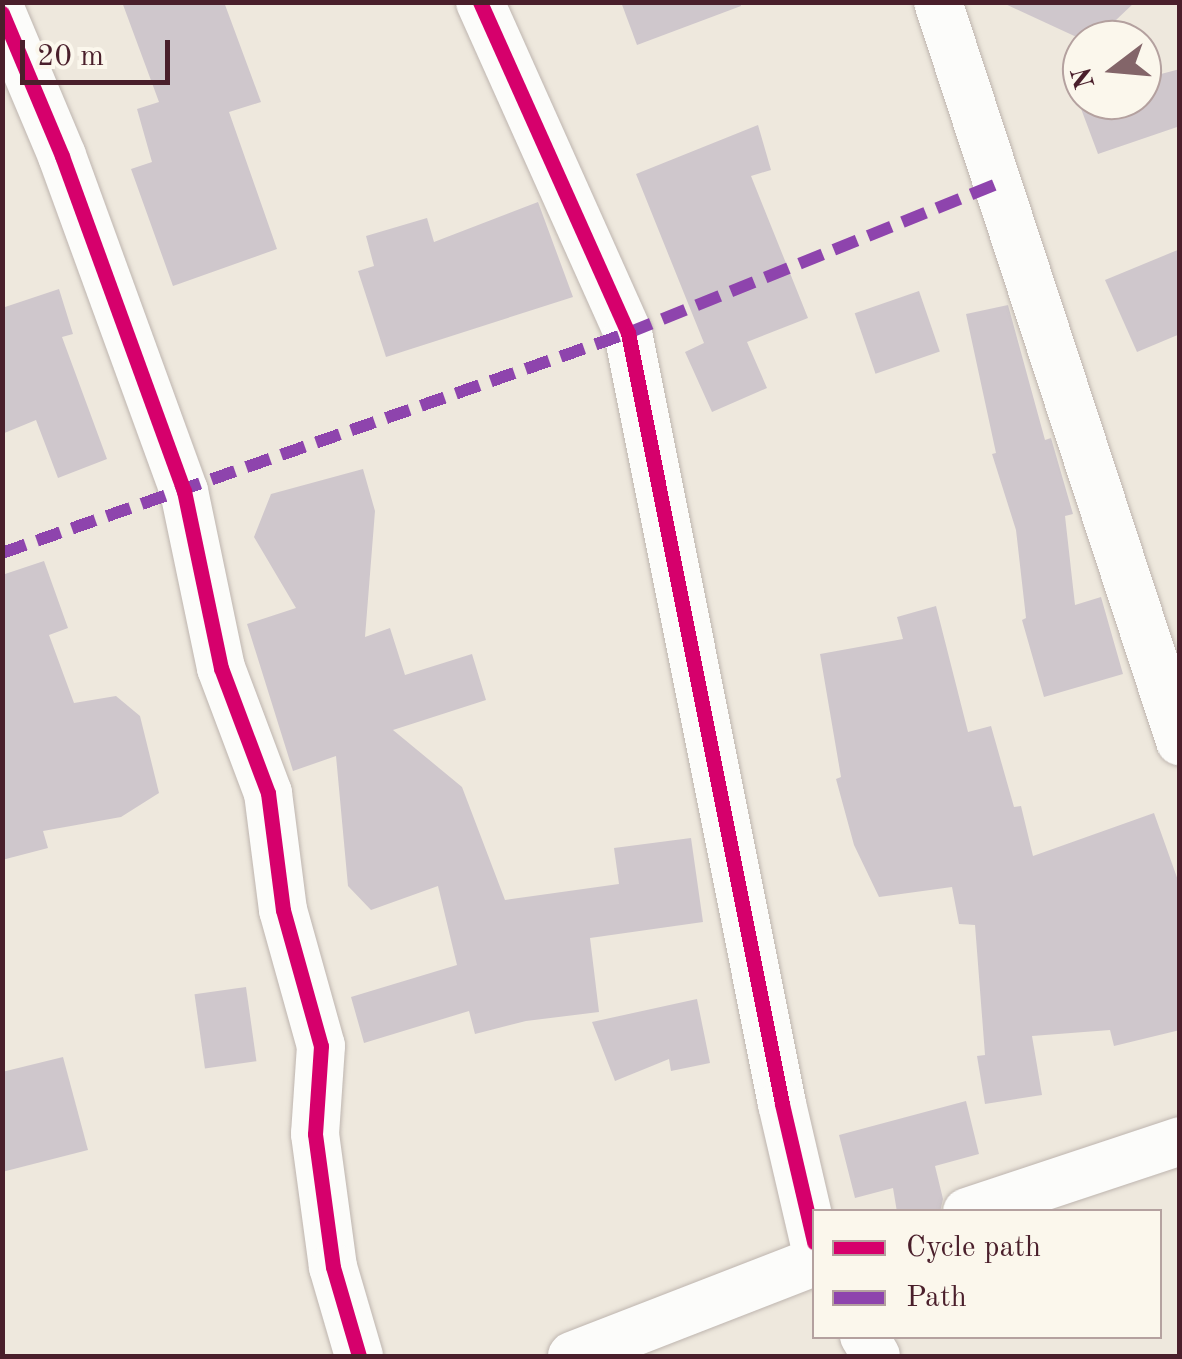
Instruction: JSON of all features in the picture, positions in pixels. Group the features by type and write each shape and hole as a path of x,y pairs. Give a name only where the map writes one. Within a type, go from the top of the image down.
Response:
{"street":[{"path":"480,2 628,333 782,1104 812,1233"},
{"path":"938,2 1180,742"},
{"path":"2,14 62,156 184,491 221,668 268,792 283,910 321,1046 315,1134 333,1267 359,1356"},
{"path":"976,1209 1180,1141"},
{"path":"572,1356 812,1263"}],"building":[{"path":"122,2 224,2 261,102 229,112 277,249 173,286 131,169 152,162 137,109 159,102"},
{"path":"621,2 740,2 741,6 637,45"},
{"path":"1001,2 1135,2 1116,20 1062,20 1062,30"},
{"path":"1180,69 1180,126 1098,154 1085,120 1162,120 1162,74"},
{"path":"758,125 771,170 751,176 808,318 747,342 767,388 712,412 685,352 704,343 636,174"},
{"path":"538,202 573,297 386,357 358,271 374,266 366,236 427,218 434,242"},
{"path":"1180,249 1180,334 1137,352 1105,280"},
{"path":"59,289 73,334 62,337 107,459 58,478 36,420 2,434 2,308"},
{"path":"919,291 940,352 876,374 855,313"},
{"path":"1008,305 1045,440 1051,438 1073,514 1065,516 1075,605 1101,597 1123,674 1044,697 1022,620 1026,618 1016,530 992,454 996,453 966,314"},
{"path":"363,469 375,511 365,637 390,628 405,675 472,654 486,700 393,730 462,787 505,900 619,884 614,848 691,838 703,922 590,938 599,1012 526,1021 475,1034 469,1011 364,1043 351,997 457,965 438,886 371,910 348,886 336,756 293,771 247,624 296,608 254,537 271,494"},
{"path":"44,561 68,628 49,635 74,703 116,696 140,716 159,793 121,817 43,831 48,848 2,860 2,575"},
{"path":"936,606 968,732 991,726 1014,807 1021,806 1033,856 1154,813 1180,886 1180,1030 1114,1046 1110,1030 1032,1036 1042,1095 985,1104 977,1056 985,1055 975,925 959,924 952,887 879,897 854,845 836,779 841,777 820,654 903,639 897,617"},
{"path":"246,987 256,1061 205,1069 195,994"},
{"path":"697,999 710,1063 671,1071 669,1059 615,1081 592,1022"},
{"path":"63,1057 88,1150 2,1172 2,1072"},
{"path":"966,1101 979,1154 935,1166 943,1199 941,1209 896,1209 893,1188 855,1198 839,1135"}],"marked path":[{"path":"2,553 628,333 996,184"}],"cycle path":[{"path":"480,2 628,333 782,1104 812,1233"},
{"path":"2,13 62,156 184,491 221,668 268,793 283,910 321,1046 315,1134 333,1267 359,1356"}]}
